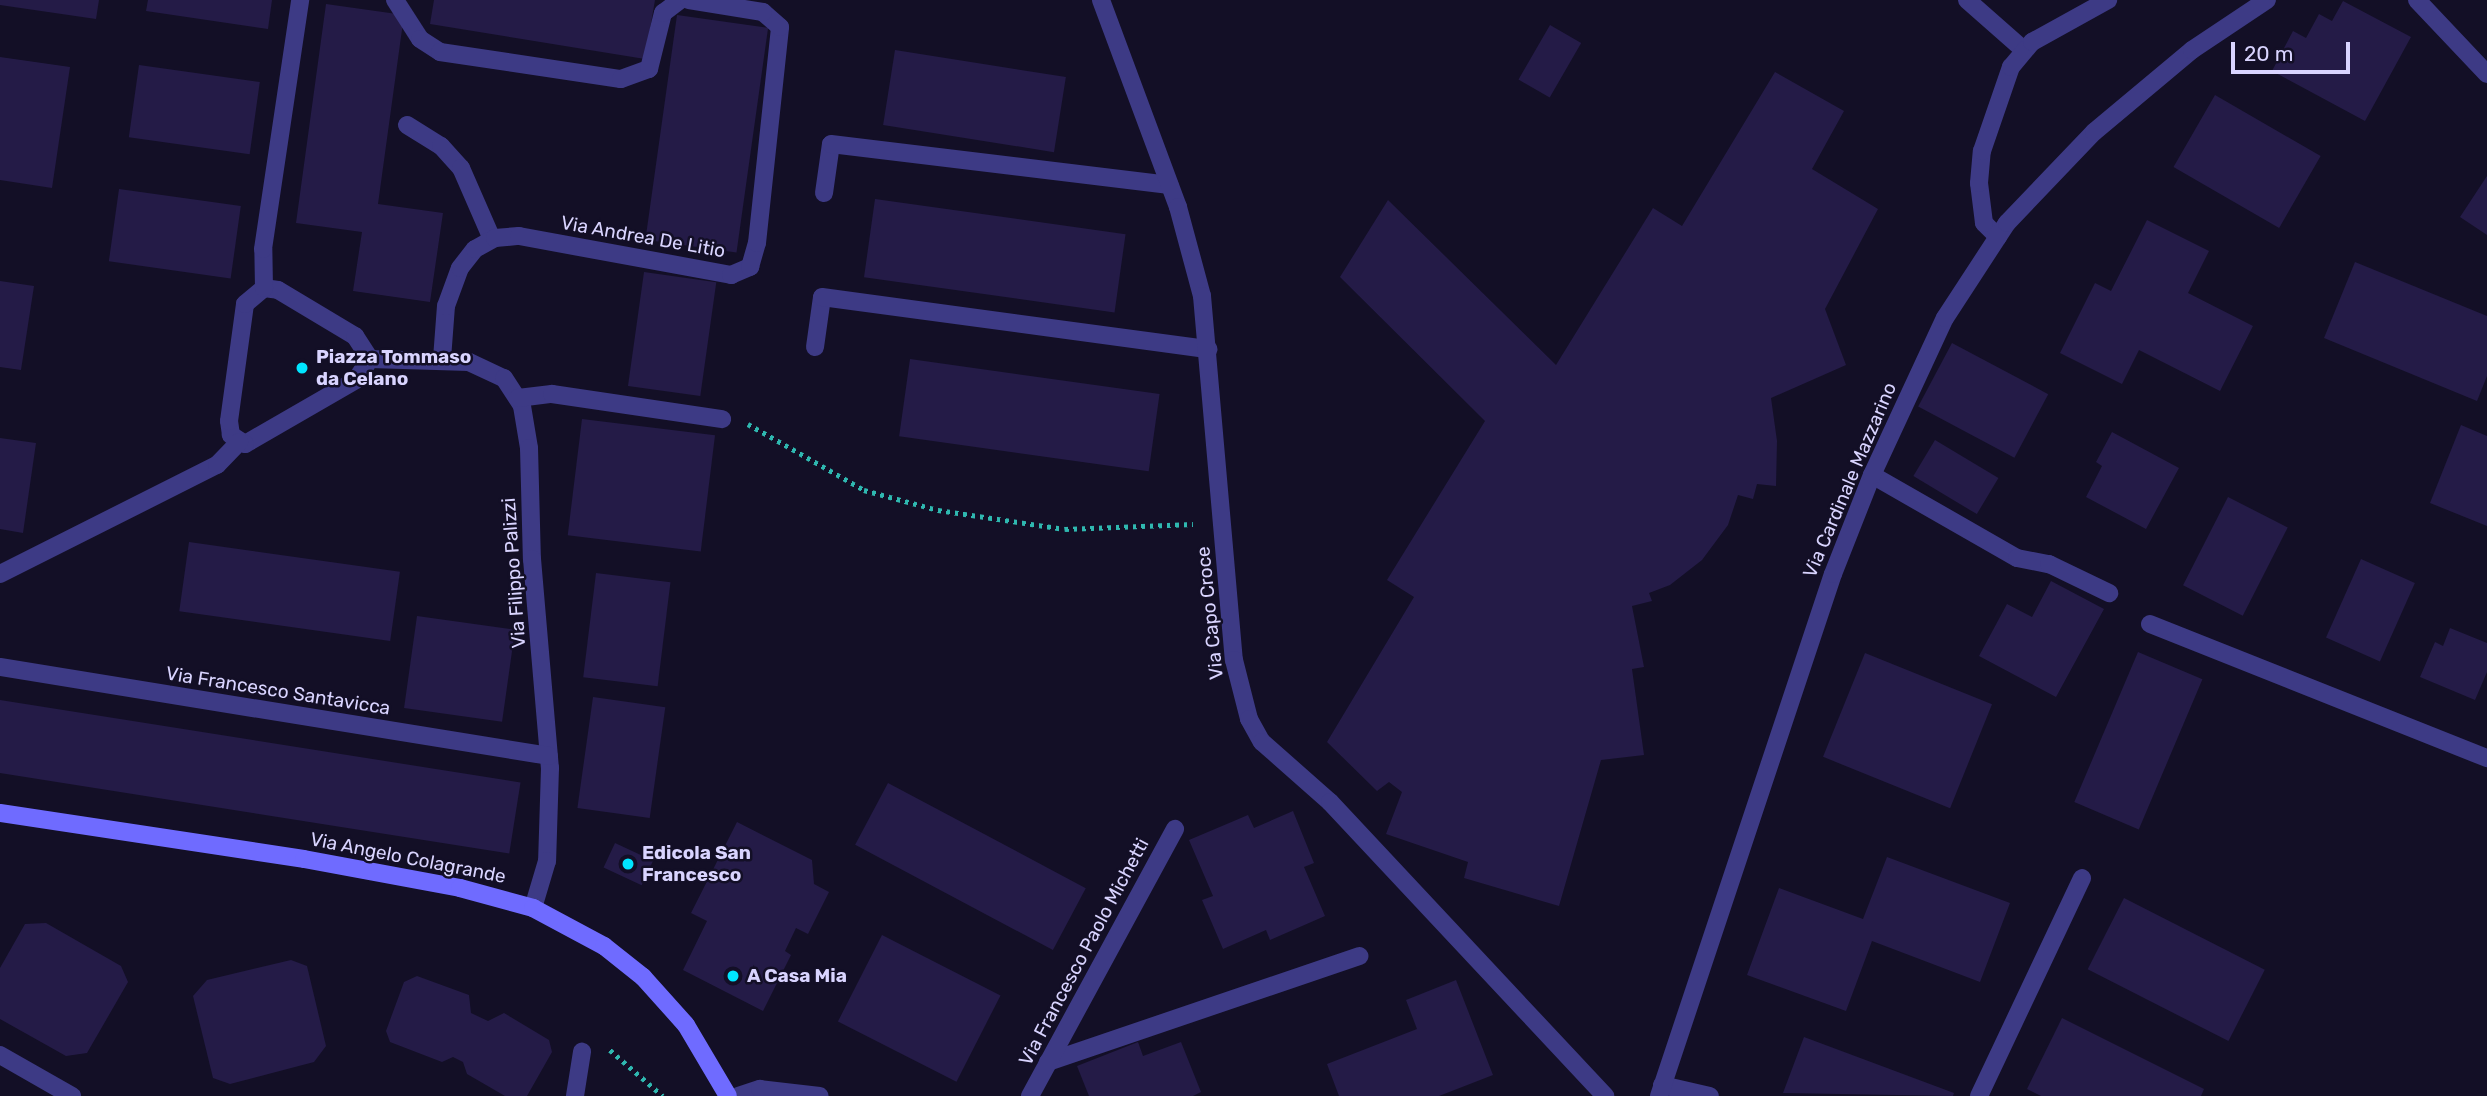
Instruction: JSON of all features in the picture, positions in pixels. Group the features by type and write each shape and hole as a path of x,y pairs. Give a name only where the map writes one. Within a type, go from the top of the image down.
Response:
{"main road":[{"name":"Via Angelo Colagrande","path":"0,813 304,859 460,888 533,908 604,946 643,977 686,1025 728,1096"}],"street":[{"path":"264,288 263,249 300,0"},
{"path":"396,0 420,39 440,52 621,79 649,69 663,13 680,0"},
{"name":"Via Andrea De Litio","path":"492,239 519,236 731,275 750,267 757,243 780,27 763,12 689,0"},
{"name":"Via Capo Croce","path":"1101,0 1170,185 1196,269 1209,349 1238,682 1255,730 1330,802 1605,1096"},
{"path":"1967,0 2024,50"},
{"path":"1998,237 1987,228 1980,209 1982,151 2005,81 2024,50 2108,0"},
{"name":"Via Cardinale Mazzarino","path":"1660,1091 1811,638 1872,475 1945,318 1998,237 2057,169 2125,104 2192,50 2267,0"},
{"path":"2417,0 2487,74"},
{"path":"407,125 441,146 461,168 492,239 475,249 455,281 444,317 442,359"},
{"path":"824,192 831,144 1170,185"},
{"path":"264,288 278,290 355,336 370,359 356,380 255,442 239,442 231,435 229,421 244,310 250,295 264,288"},
{"path":"815,347 822,297 1209,349"},
{"path":"370,359 442,359 491,370 505,378 518,398 552,394 722,419"},
{"name":"Via Filippo Palizzi","path":"518,398 528,448 533,570 549,756 547,861 533,908"},
{"path":"0,574 216,465 239,442"},
{"path":"1872,475 2017,558 2049,564 2109,593"},
{"path":"2150,624 2487,758"},
{"name":"Via Francesco Santavicca","path":"0,667 549,756"},
{"name":"Via Francesco Paolo Michetti","path":"1030,1096 1175,829"},
{"path":"1979,1096 2082,878"},
{"path":"1048,1062 1360,956"},
{"path":"575,1096 582,1052"},
{"path":"0,1055 72,1096"},
{"path":"738,1096 778,1089 820,1096"},
{"path":"1660,1091 1710,1096"}],"path":[{"path":"722,419 766,431 864,489 938,510 1065,528 1222,522"},
{"path":"582,1052 599,1044 622,1056 663,1096"}],"building":[{"path":"0,0 99,0 96,19 0,5"},
{"path":"148,0 272,0 268,29 146,11"},
{"path":"434,0 655,0 645,59 430,24"},
{"path":"2343,1 2411,37 2365,121 2272,71 2293,31 2306,38 2319,14 2332,21"},
{"path":"326,4 404,15 378,204 443,213 430,302 353,291 362,232 296,223"},
{"path":"677,15 768,28 737,253 645,240"},
{"path":"1550,25 1581,43 1550,98 1518,80"},
{"path":"895,50 1066,77 1054,152 883,125"},
{"path":"0,57 70,67 52,188 0,180"},
{"path":"139,65 260,82 250,154 129,137"},
{"path":"1775,72 1844,111 1812,169 1878,209 1825,309 1846,365 1771,398 1777,441 1776,486 1757,484 1753,499 1738,495 1728,525 1702,560 1670,585 1649,593 1652,601 1632,606 1644,667 1632,669 1644,755 1601,760 1559,906 1464,878 1468,862 1386,834 1402,792 1389,782 1377,791 1327,742 1414,597 1387,580 1485,421 1340,277 1388,200 1556,365 1653,208 1682,226"},
{"path":"2215,95 2321,156 2279,228 2174,167"},
{"path":"2487,176 2487,235 2460,217"},
{"path":"119,189 241,206 231,278 109,261"},
{"path":"875,199 1126,234 1115,312 864,277"},
{"path":"2147,220 2209,251 2188,293 2253,326 2220,391 2139,350 2122,384 2060,353 2095,283 2111,291"},
{"path":"2355,262 2487,316 2487,376 2477,401 2324,338"},
{"path":"644,272 716,282 700,396 628,386"},
{"path":"0,281 34,286 21,370 0,367"},
{"path":"1952,343 2048,394 2014,458 1918,407"},
{"path":"910,359 1160,394 1149,471 899,436"},
{"path":"582,419 715,435 701,551 568,535"},
{"path":"2461,425 2487,436 2487,526 2430,503"},
{"path":"2112,432 2179,468 2146,529 2086,497 2102,466 2096,462"},
{"path":"0,438 36,443 23,533 0,529"},
{"path":"1935,440 1998,478 1977,514 1913,476"},
{"path":"2228,497 2288,527 2243,616 2183,585"},
{"path":"189,542 400,572 390,641 179,611"},
{"path":"2361,559 2415,583 2380,662 2326,638"},
{"path":"596,573 670,582 658,686 583,677"},
{"path":"2051,581 2104,609 2056,697 1979,656 2007,604 2032,617"},
{"path":"417,616 515,630 502,722 404,708"},
{"path":"2450,628 2487,643 2487,672 2475,700 2420,677 2435,642 2443,646"},
{"path":"2138,652 2202,679 2139,829 2074,802"},
{"path":"1865,653 1992,704 1950,808 1823,757"},
{"path":"593,697 665,707 650,818 577,808"},
{"path":"0,700 521,782 509,854 0,773"},
{"path":"888,783 1086,888 1053,950 855,845"},
{"path":"1293,811 1314,863 1304,867 1325,916 1270,940 1266,930 1223,949 1202,900 1213,896 1189,840 1248,815 1254,828"},
{"path":"737,822 812,860 814,884 829,892 808,934 796,928 785,951 791,955 763,1011 683,970 707,921 691,913"},
{"name":"Edicola San Francesco","path":"615,843 653,861 642,885 604,867"},
{"path":"1887,857 2010,903 1980,982 1872,941 1846,1011 1747,975 1779,888 1863,919"},
{"path":"2124,898 2265,970 2228,1041 2088,969"},
{"path":"46,923 121,966 128,982 87,1053 66,1056 0,1019 0,968 25,924"},
{"path":"882,935 1001,995 956,1082 838,1021"},
{"path":"291,960 307,966 326,1046 314,1062 230,1084 213,1078 193,996 207,980"},
{"path":"417,976 469,995 471,1013 488,1021 504,1013 549,1040 552,1052 527,1096 505,1096 467,1074 463,1062 453,1057 442,1062 390,1042 386,1031 404,982"},
{"path":"1456,980 1493,1075 1439,1096 1339,1096 1327,1064 1417,1029 1406,1000"},
{"path":"2062,1018 2204,1089 2201,1096 2041,1096 2027,1089"},
{"path":"1804,1037 1954,1093 1953,1096 1783,1093"},
{"path":"1138,1042 1143,1056 1181,1042 1201,1092 1193,1096 1089,1096 1077,1066"}],"place":[{"name":"Piazza Tommaso da Celano","path":"302,368"},
{"name":"Edicola San Francesco","path":"628,864"},
{"name":"A Casa Mia","path":"733,976"}]}
